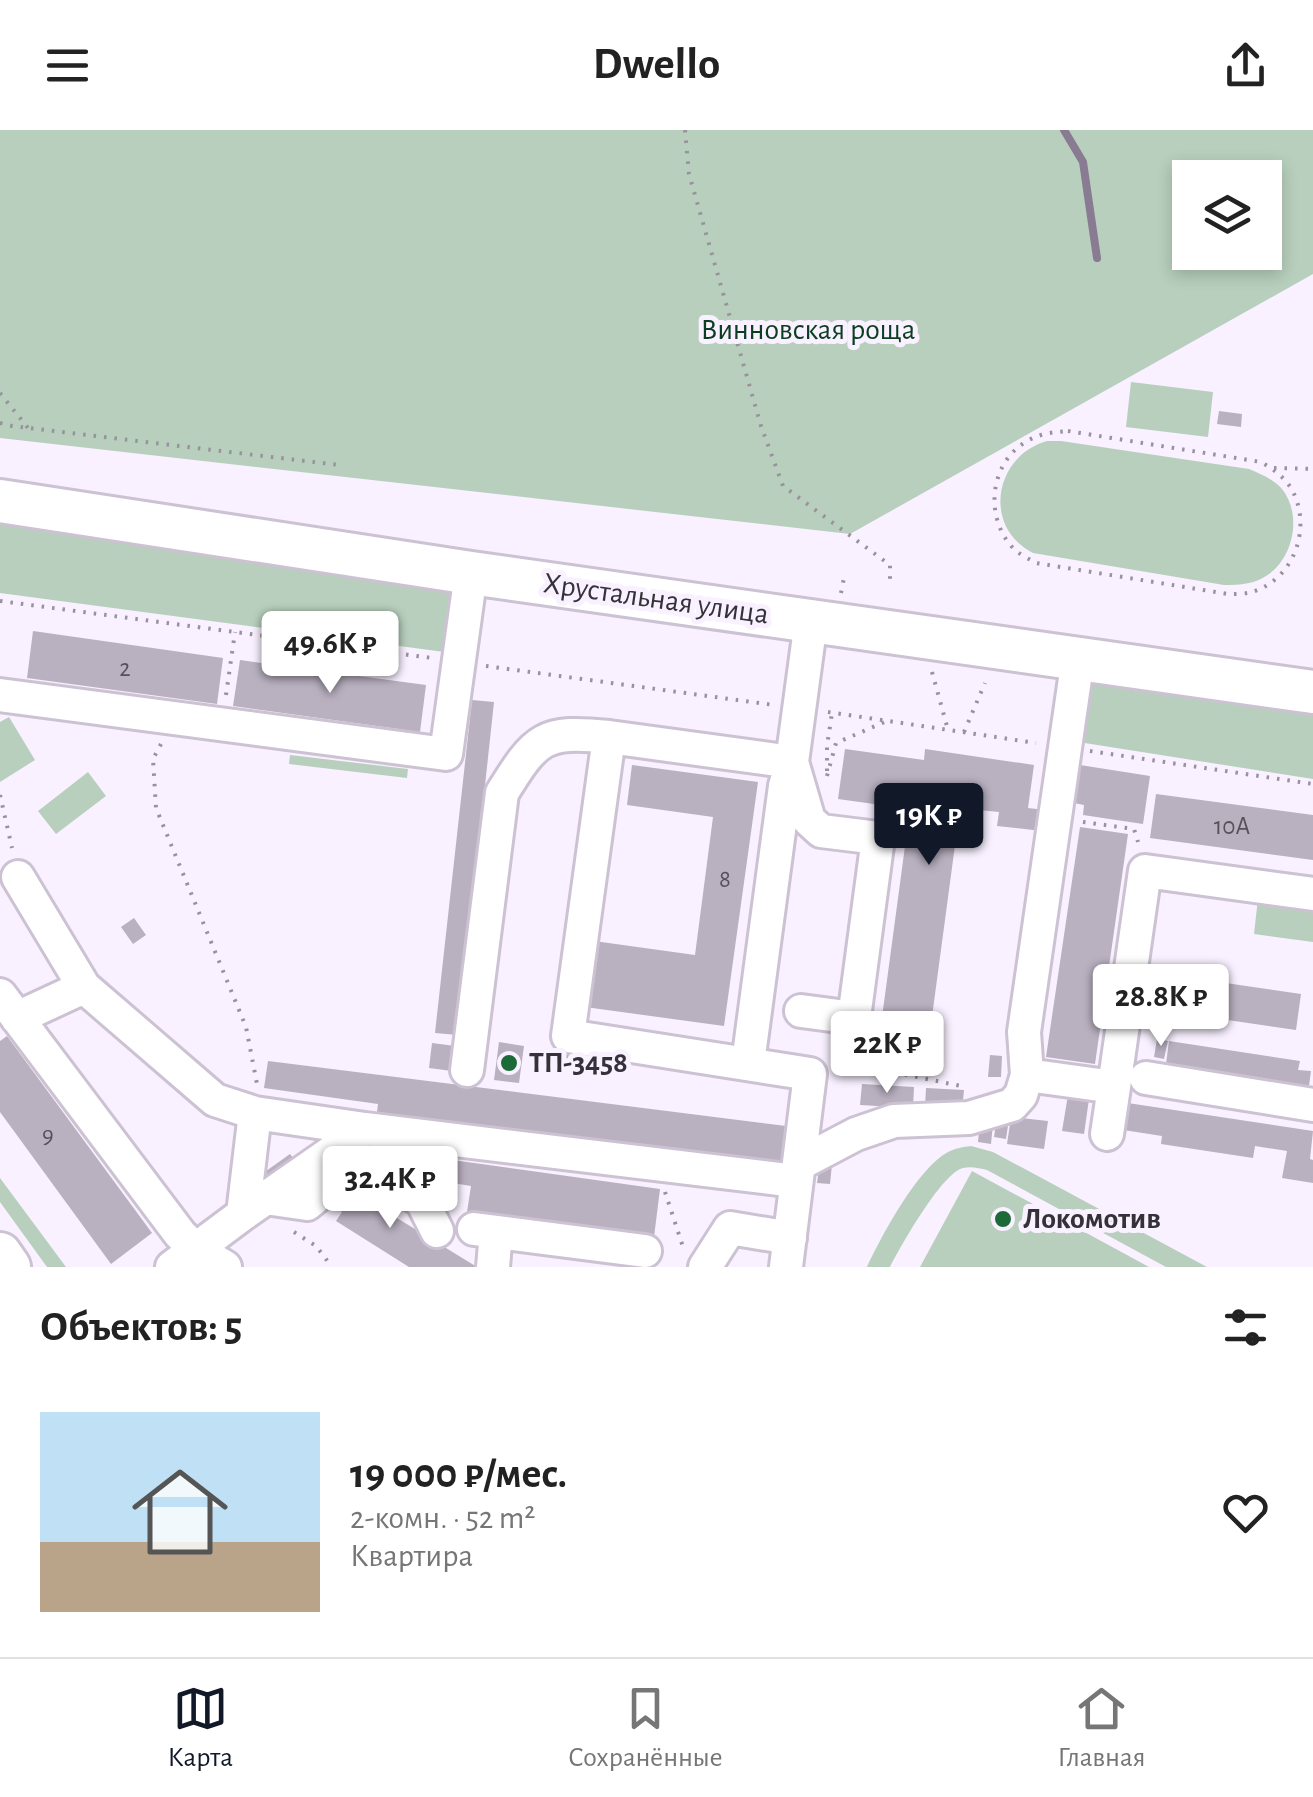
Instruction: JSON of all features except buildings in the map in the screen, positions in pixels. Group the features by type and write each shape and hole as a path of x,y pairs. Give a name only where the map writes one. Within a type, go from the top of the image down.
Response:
{"main road":[{"name":"Хрустальная улица","path":"0,501 471,573 1313,692"},
{"path":"0,1254 10,1267"}],"lane":[{"path":"0,694 446,754 471,573"},
{"path":"748,1063 811,621"},
{"path":"18,878 84,987 215,1100 256,1112 365,1129 656,1164 793,1172 856,1134 894,1122 969,1118 1012,1105 1021,1095 1027,1075 1024,1032 1078,658"},
{"path":"467,1070 502,793 532,748 542,740 574,733 792,762"},
{"path":"609,737 568,1036 810,1074 793,1172 788,1252 730,1228 696,1263"},
{"path":"792,762 809,820 822,831 878,838 854,1018 801,1011"},
{"path":"1107,1134 1145,871 1313,894"},
{"path":"84,987 8,1006 180,1234 184,1258"},
{"path":"1027,1075 1114,1088"},
{"path":"1146,1078 1313,1105"},
{"path":"256,1112 264,1204"},
{"path":"184,1258 365,1129"},
{"path":"264,1204 308,1204 360,1161 422,1202 437,1231"},
{"path":"493,1267 485,1230 645,1251"},
{"path":"184,1258 225,1267"}],"path":[{"path":"685,130 690,174 761,426 784,486 890,565 890,586"},
{"path":"0,392 28,428"},
{"path":"0,423 339,465"},
{"path":"1270,468 1294,490 1301,510 1302,532 1286,571 1270,585 1250,593 1228,594 1036,564 1017,552 1003,536 995,516 994,494 999,473 1027,441 1047,433 1068,431 1245,458 1270,468 1313,469"},
{"path":"0,601 832,712 1313,784"},
{"path":"222,724 235,632"},
{"path":"932,672 948,730"},
{"path":"964,732 985,683"},
{"path":"828,786 827,746 832,712"},
{"path":"176,718 153,759 156,808 246,1027 258,1090 256,1112"},
{"path":"827,775 836,743 888,721"},
{"path":"0,795 18,878"},
{"path":"1056,818 1134,829 1145,871"},
{"path":"860,1041 858,1060 868,1067 971,1088 980,1097 983,1114"},
{"path":"656,1164 696,1263"},
{"path":"264,1204 284,1216 294,1232 316,1246 332,1267"}],"green space":[{"name":"Винновская роща","path":"0,130 1313,130 1313,274 850,534 0,438"},
{"path":"1131,382 1213,392 1208,437 1126,427"},
{"path":"1047,441 1249,469 1262,475 1282,489 1292,510 1292,534 1284,557 1259,580 1224,585 1033,553 1006,527 1001,493 1015,461"},
{"path":"0,521 460,589 452,653 0,593"},
{"path":"1083,681 1313,708 1313,779 1072,741"},
{"path":"9,717 35,760 0,782 0,722"},
{"path":"290,755 408,769 407,778 289,764"},
{"path":"88,772 106,796 56,834 38,811"},
{"path":"1258,898 1313,905 1313,942 1254,934"},
{"path":"971,1146 993,1152 1207,1267 1166,1267 987,1170 969,1167 954,1173 933,1196 890,1267 867,1267 891,1221 925,1172 948,1152"},
{"name":"Локомотив","path":"972,1171 1149,1267 920,1267"},
{"path":"0,1178 66,1267 47,1267 0,1202"}],"waterway":[{"path":"1064,130 1083,162 1097,258"}],"place":[{"name":"ТП-3458","path":"509,1063"},
{"name":"Локомотив","path":"1003,1219"}]}
